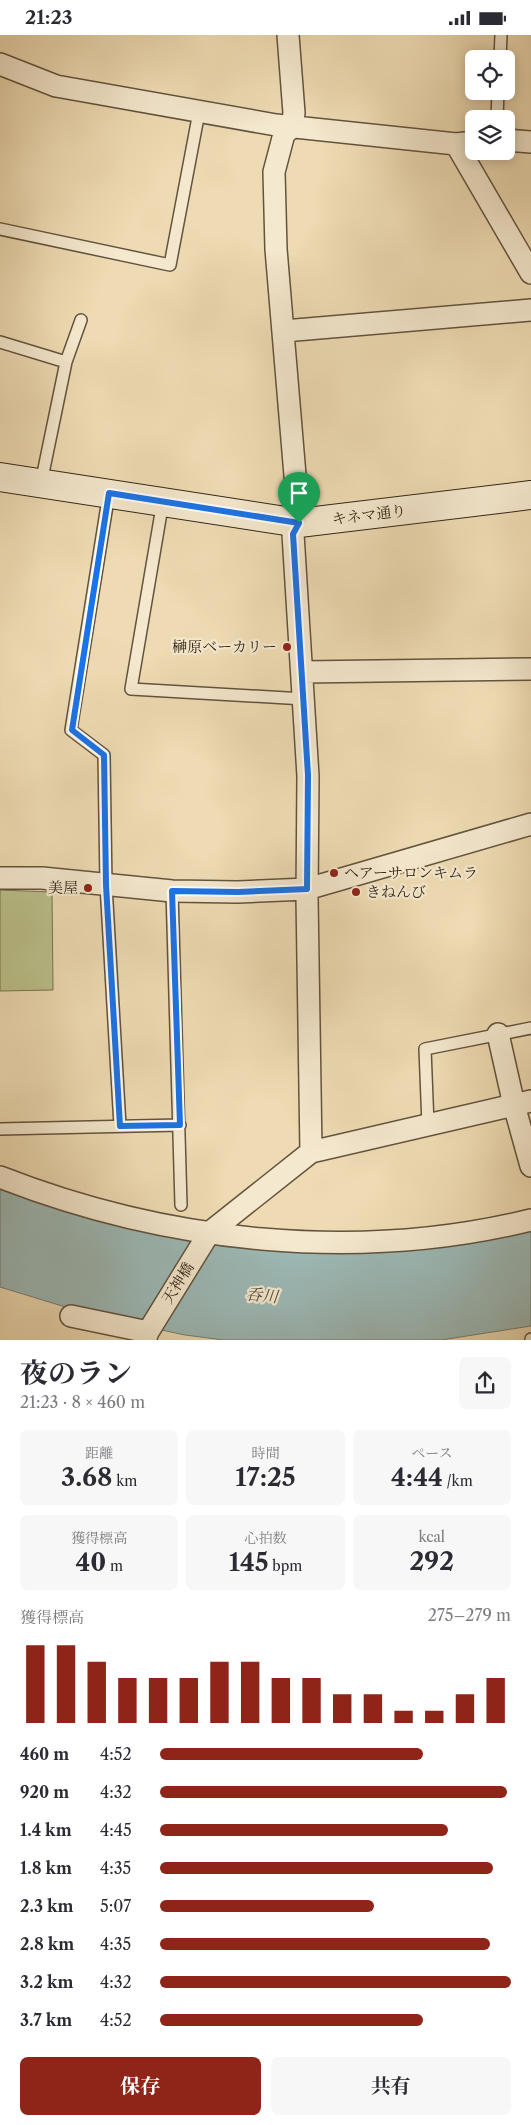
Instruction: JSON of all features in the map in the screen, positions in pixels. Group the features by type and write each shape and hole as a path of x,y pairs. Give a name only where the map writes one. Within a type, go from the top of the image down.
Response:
{"street":[{"path":"288,35 294,113 292,127 284,134 274,172 276,249 299,523 293,534 308,775 307,889 311,1152 523,1103"},
{"path":"0,64 56,86 200,112 292,127 465,143"},
{"path":"515,141 531,142"},
{"path":"474,160 531,273"},
{"path":"284,331 531,310"},
{"name":"キネマ通り","path":"0,477 299,523 531,495"},
{"path":"302,672 531,669"},
{"path":"0,878 42,878 172,891 238,892 307,889 531,824"},
{"path":"498,1034 523,1103 531,1166"},
{"name":"天神橋","path":"148,1333 207,1235 311,1152"},
{"path":"0,1177 57,1199 128,1218 182,1219 207,1235 289,1241 392,1241 447,1235 531,1220"},
{"path":"71,1316 148,1333"}],"lane":[{"path":"500,50 501,35"},
{"path":"0,229 170,265 200,112"},
{"path":"41,483 66,362 81,320"},
{"path":"0,342 66,362"},
{"path":"109,493 72,730 104,755 106,885 120,1126"},
{"path":"163,501 131,689 304,699"},
{"path":"172,891 182,1219"},
{"path":"428,1125 424,1049 531,1028"},
{"path":"0,1129 180,1125"}],"green space":[{"path":"0,890 52,892 53,990 0,991"}],"water":[{"name":"呑川","path":"0,1185 234,1243 531,1227 531,1326 441,1340 224,1340 185,1335 95,1316 0,1287"}],"place":[{"name":"榊原ベーカリー","path":"287,647"},
{"name":"ヘアーサロンキムラ","path":"334,873"},
{"name":"美屋","path":"88,888"},
{"name":"きねんび","path":"356,892"}],"route":[{"path":"109,493 299,523 293,534 308,775 307,889 238,892 172,891 180,1125 120,1126 106,885 104,755 72,730 109,493"}]}
